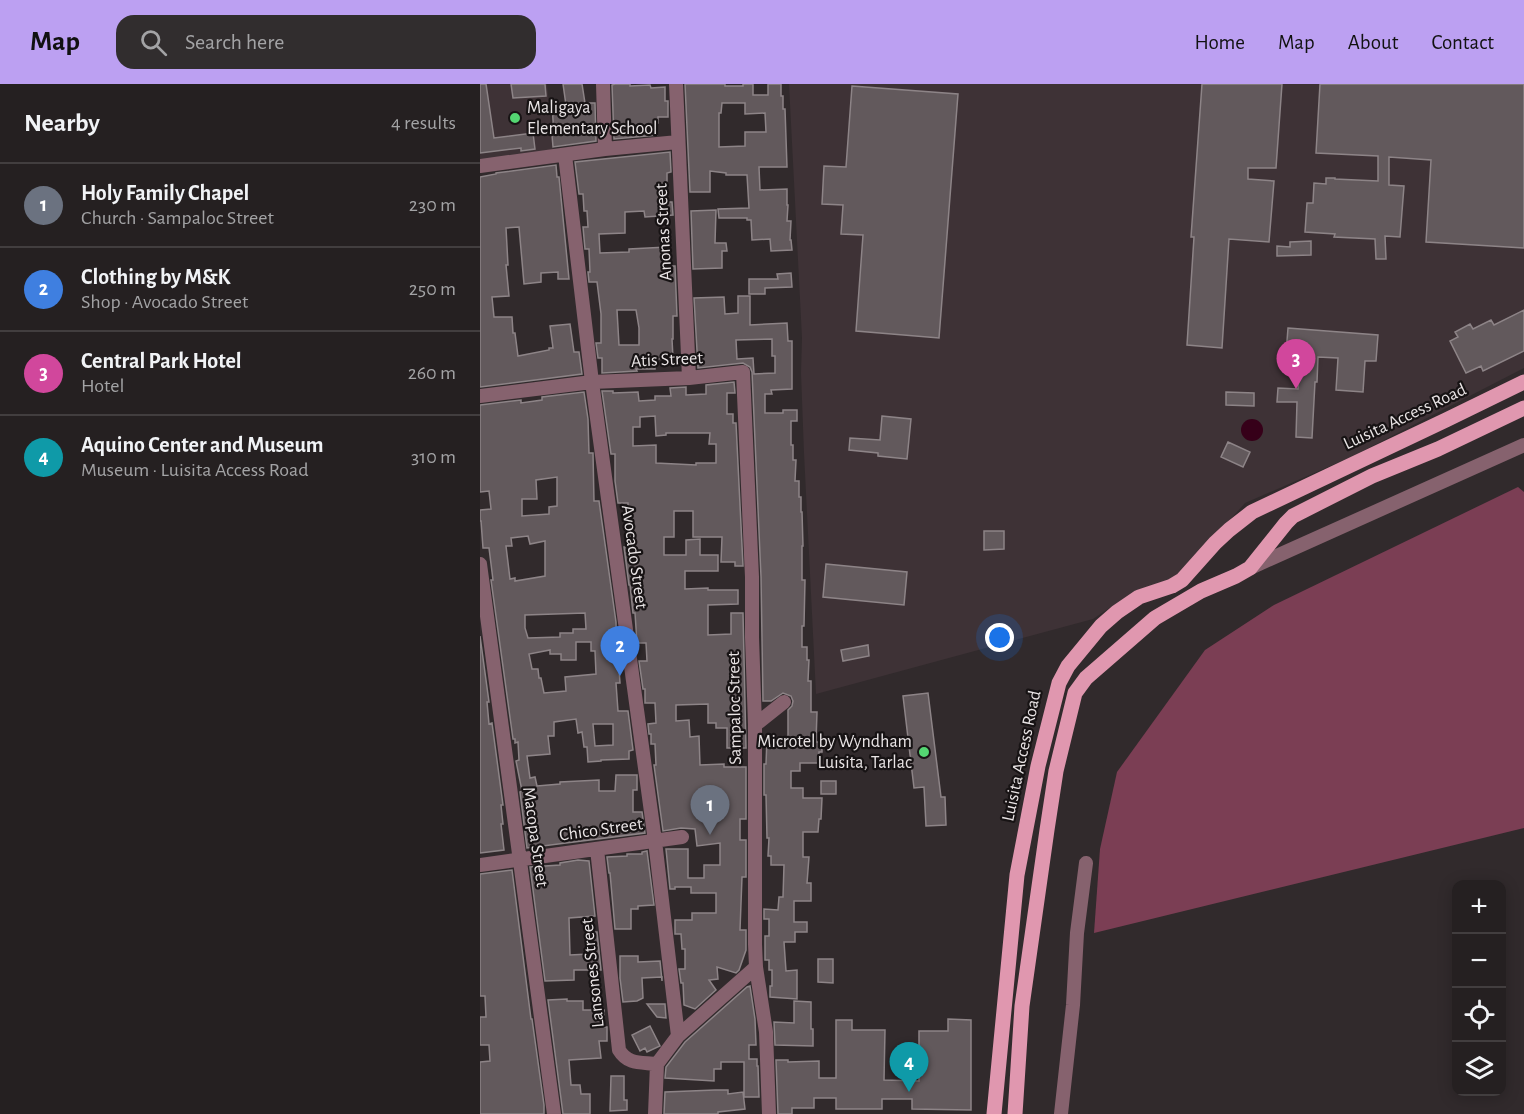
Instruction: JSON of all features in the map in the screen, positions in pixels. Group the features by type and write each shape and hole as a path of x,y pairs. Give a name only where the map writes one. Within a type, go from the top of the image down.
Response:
{"main road":[{"name":"Luisita Access Road","path":"994,1114 1017,875 1038,766 1053,704 1059,683 1068,666 1101,626 1117,612 1139,597 1172,586 1182,580 1222,537 1252,512 1524,382"},
{"name":"Luisita Access Road","path":"1015,1114 1022,1006 1047,830 1056,771 1075,693 1086,678 1155,618 1201,591 1250,568 1293,516 1372,476 1438,449 1524,408"}],"street":[{"path":"603,84 606,149"},
{"name":"Anonas Street","path":"676,84 689,378"},
{"path":"480,166 678,142"},
{"name":"Avocado Street","path":"565,154 592,382 656,841 678,1036"},
{"name":"Atis Street","path":"480,396 592,382 689,378 743,372"},
{"name":"Sampaloc Street","path":"743,372 752,577 756,967 766,1032 769,1114"},
{"path":"1250,568 1524,445"},
{"name":"Macopa Street","path":"480,564 554,1114"},
{"path":"755,725 784,702"},
{"name":"Chico Street","path":"480,865 682,837"},
{"name":"Lansones Street","path":"597,849 619,1050 623,1058 630,1061 657,1064"},
{"path":"1061,1114 1073,1005 1077,933 1086,863"},
{"path":"655,1114 657,1064 678,1036 756,967"}],"shaded area":[{"name":"Maligaya Elementary School","path":"480,84 547,84 554,153 480,164"},
{"path":"789,84 1524,84 1524,368 1351,457 1245,503 1177,579 1126,597 1093,619 816,694"},
{"path":"1252,419 1260,422 1263,430 1260,438 1252,441 1244,438 1241,430 1244,422"},
{"path":"1518,487 1524,492 1524,828 1094,933 1100,849 1117,772 1205,650 1274,605"}],"building":[{"path":"480,84 486,84 494,138 533,133 535,149 521,151 521,148 480,153"},
{"path":"511,84 545,84 546,96 513,98"},
{"path":"563,84 582,84 585,103 595,103 596,141 553,147 552,106 566,105"},
{"path":"685,84 743,86 743,84 753,84 753,95 768,95 768,84 781,84 783,109 785,109 787,167 759,167 760,190 787,189 787,221 791,221 792,250 771,251 770,239 752,240 751,220 747,218 719,218 718,209 749,208 747,175 726,175 726,173 710,171 710,192 690,192","holes":["722,103 745,103 745,114 765,113 766,132 745,132 745,146 719,147 719,113 721,113"]},
{"path":"1202,84 1282,84 1276,168 1248,168 1248,179 1274,181 1269,242 1229,239 1222,348 1187,345 1194,237 1191,237"},
{"path":"1320,84 1524,84 1524,248 1426,242 1431,160 1389,157 1389,185 1404,186 1400,237 1385,236 1386,259 1376,259 1375,239 1334,237 1335,234 1305,232 1307,203 1313,203 1314,183 1326,184 1326,178 1378,181 1378,156 1316,153"},
{"path":"612,85 650,85 651,88 665,87 668,117 658,117 657,135 614,139"},
{"path":"852,86 958,94 939,338 856,331 863,235 841,234 843,205 822,204 824,166 846,167"},
{"path":"670,152 671,172 667,173 667,184 665,184 667,202 672,202 673,215 645,217 644,211 625,212 625,233 599,234 600,253 667,247 668,266 675,266 677,316 673,316 673,358 655,359 655,369 602,373 602,358 598,358 596,343 601,343 601,314 597,282 589,282 589,249 585,249 583,227 588,227 587,211 584,211 583,194 579,194 575,162","holes":["617,310 636,310 639,345 619,345"]},
{"path":"556,165 569,279 558,279 558,272 541,273 541,282 524,284 519,227 506,228 509,296 492,297 494,317 512,317 518,356 553,348 550,326 570,324 574,352 579,352 582,374 480,387 480,177"},
{"path":"716,210 715,243 726,243 727,251 722,251 722,268 693,269 691,211"},
{"path":"1311,241 1311,255 1277,256 1277,246 1290,247 1290,242"},
{"path":"791,273 792,287 765,288 765,294 749,294 749,279 778,279 777,274"},
{"path":"738,296 750,296 750,325 787,323 788,341 792,341 792,389 771,390 772,394 765,394 765,413 797,410 797,421 791,421 791,445 793,445 793,460 796,460 795,481 799,481 802,512 802,580 805,580 802,647 807,647 807,660 809,660 808,681 811,681 811,712 817,712 816,742 822,742 819,763 800,763 800,771 791,771 791,788 803,788 803,798 822,798 818,832 803,832 803,857 809,857 807,883 811,883 811,901 794,901 794,922 807,922 807,932 795,932 795,942 784,942 786,971 797,970 797,999 770,997 772,970 769,970 769,960 765,960 765,936 769,936 769,919 764,919 764,909 778,910 779,897 783,897 784,865 771,865 771,856 768,856 764,764 766,764 767,738 788,739 788,710 793,701 791,696 783,693 771,701 763,701 761,577 752,372 750,367 743,363 698,368 694,298 724,297 725,314 738,313","holes":["772,339 772,356 775,356 775,373 754,374 753,358 737,359 736,340"]},
{"path":"1524,310 1524,351 1483,371 1481,366 1466,373 1450,341 1458,337 1455,332 1470,324 1473,329 1491,320 1494,325"},
{"path":"1288,328 1378,335 1376,361 1365,361 1363,392 1336,390 1338,358 1318,357 1312,438 1296,437 1297,402 1277,402 1278,388 1298,389 1299,355 1286,354"},
{"path":"734,382 735,393 727,393 727,414 733,414 733,423 736,423 743,566 735,566 735,562 721,562 722,537 693,537 693,511 674,511 674,537 664,537 664,555 686,555 686,540 700,539 700,555 718,555 718,571 685,571 685,589 738,590 738,604 708,605 708,635 731,634 731,613 743,613 746,748 727,748 727,728 716,728 716,723 708,723 708,704 676,705 676,721 689,720 690,737 699,736 700,765 724,764 724,767 746,767 746,819 740,819 740,840 746,840 746,877 742,877 740,930 746,930 746,950 736,973 717,967 718,979 709,980 716,990 695,1009 684,1005 683,983 681,983 679,969 685,969 685,949 682,949 681,934 675,934 675,920 692,920 692,913 716,913 716,893 691,893 691,887 670,889 666,849 688,849 688,878 704,878 704,865 720,865 720,843 697,846 695,829 681,828 663,831 654,765 656,765 655,744 651,744 648,724 656,723 655,703 645,703 645,689 643,689 639,661 647,661 646,643 637,643 635,613 633,613 624,547 626,547 626,525 628,525 628,503 618,503 615,454 611,454 602,391 638,392 639,401 655,400 655,396 671,396 670,388 686,387 686,395 706,394 706,385","holes":["655,416 656,436 666,435 666,433 710,433 709,444 716,444 716,463 696,463 696,465 656,463 656,445 633,446 633,427 640,427 640,417"]},
{"path":"584,392 589,453 593,453 594,501 599,501 616,622 617,669 619,669 620,683 616,683 618,711 628,711 633,750 629,751 629,759 588,762 587,747 584,747 582,732 578,733 576,719 554,722 554,736 548,736 550,754 527,756 530,778 535,777 537,786 599,780 599,791 615,791 616,775 637,775 637,790 633,790 633,812 642,812 645,833 527,848 520,792 522,791 516,761 519,760 518,742 515,743 513,739 491,580 493,580 489,548 483,548 480,521 480,510 491,509 489,491 480,492 480,405 521,400 521,403 542,400 542,397","holes":["557,477 557,506 549,507 549,514 522,516 522,499 537,499 536,480","528,536 530,544 545,541 545,576 515,581 515,578 510,579 506,546 512,546 511,538","585,613 586,629 573,629 573,633 560,633 560,637 528,638 525,615","576,642 591,642 591,651 595,651 596,674 565,677 566,691 544,693 538,669 532,669 529,654 550,650 550,654 561,654 561,660 576,660","593,724 613,724 613,745 595,746"]},
{"path":"1226,392 1254,393 1254,406 1226,405"},
{"path":"882,416 911,419 907,459 849,450 850,438 880,440"},
{"path":"1228,442 1250,452 1243,467 1221,457"},
{"path":"984,531 1004,531 1004,549 984,550"},
{"path":"826,564 907,572 904,605 823,597"},
{"path":"480,636 489,702 487,702 489,724 492,723 503,805 501,805 503,824 501,824 504,850 480,853"},
{"path":"868,645 869,656 843,661 841,650"},
{"path":"928,693 941,797 945,797 946,825 926,826 924,787 914,788 903,696"},
{"path":"821,781 836,781 836,794 821,794"},
{"path":"647,851 654,905 631,909 631,929 615,929 607,857 642,854"},
{"path":"589,861 595,916 569,918 570,955 589,954 588,932 597,932 601,970 574,970 574,980 545,981 530,867 560,865 560,863"},
{"path":"512,870 544,1114 480,1114 480,1062 490,1061 489,1045 480,1045 480,1017 486,1017 485,996 480,996 480,874"},
{"path":"620,956 638,956 638,962 660,961 662,977 642,978 643,998 637,1001 623,1002"},
{"path":"818,959 833,959 833,983 818,982"},
{"path":"750,986 756,1045 749,1045 749,1059 757,1059 759,1097 744,1097 744,1062 721,1062 721,1069 714,1069 714,1081 665,1078 666,1067 685,1042"},
{"path":"567,999 567,1001 583,1001 583,1010 604,1010 607,1041 599,1041 601,1058 569,1060 571,1085 580,1085 581,1094 590,1094 590,1114 563,1114 548,1000"},
{"path":"794,1001 811,1002 813,1046 775,1045 774,1022 794,1023"},
{"path":"647,1004 665,1004 666,1018 657,1017"},
{"path":"948,1019 971,1020 971,1110 912,1109 912,1099 882,1099 882,1109 836,1109 836,1098 814,1098 814,1108 792,1108 792,1114 778,1114 776,1060 819,1061 819,1078 836,1078 836,1020 852,1020 852,1030 885,1030 884,1080 919,1081 919,1031 948,1031"},
{"path":"650,1026 660,1046 647,1052 645,1048 640,1051 632,1035"},
{"path":"611,1076 624,1076 624,1100 627,1100 627,1110 610,1111"},
{"path":"728,1090 728,1094 743,1092 745,1109 718,1112 718,1114 664,1114 665,1092"}],"place":[{"name":"Maligaya Elementary School","path":"515,118"},
{"name":"Central Park Hotel","path":"1296,389"},
{"name":"Clothing by M&K","path":"620,676"},
{"name":"Microtel by Wyndham Luisita, Tarlac","path":"924,752"},
{"name":"Holy Family Chapel","path":"710,835"},
{"name":"Aquino Center and Museum","path":"909,1092"}]}
